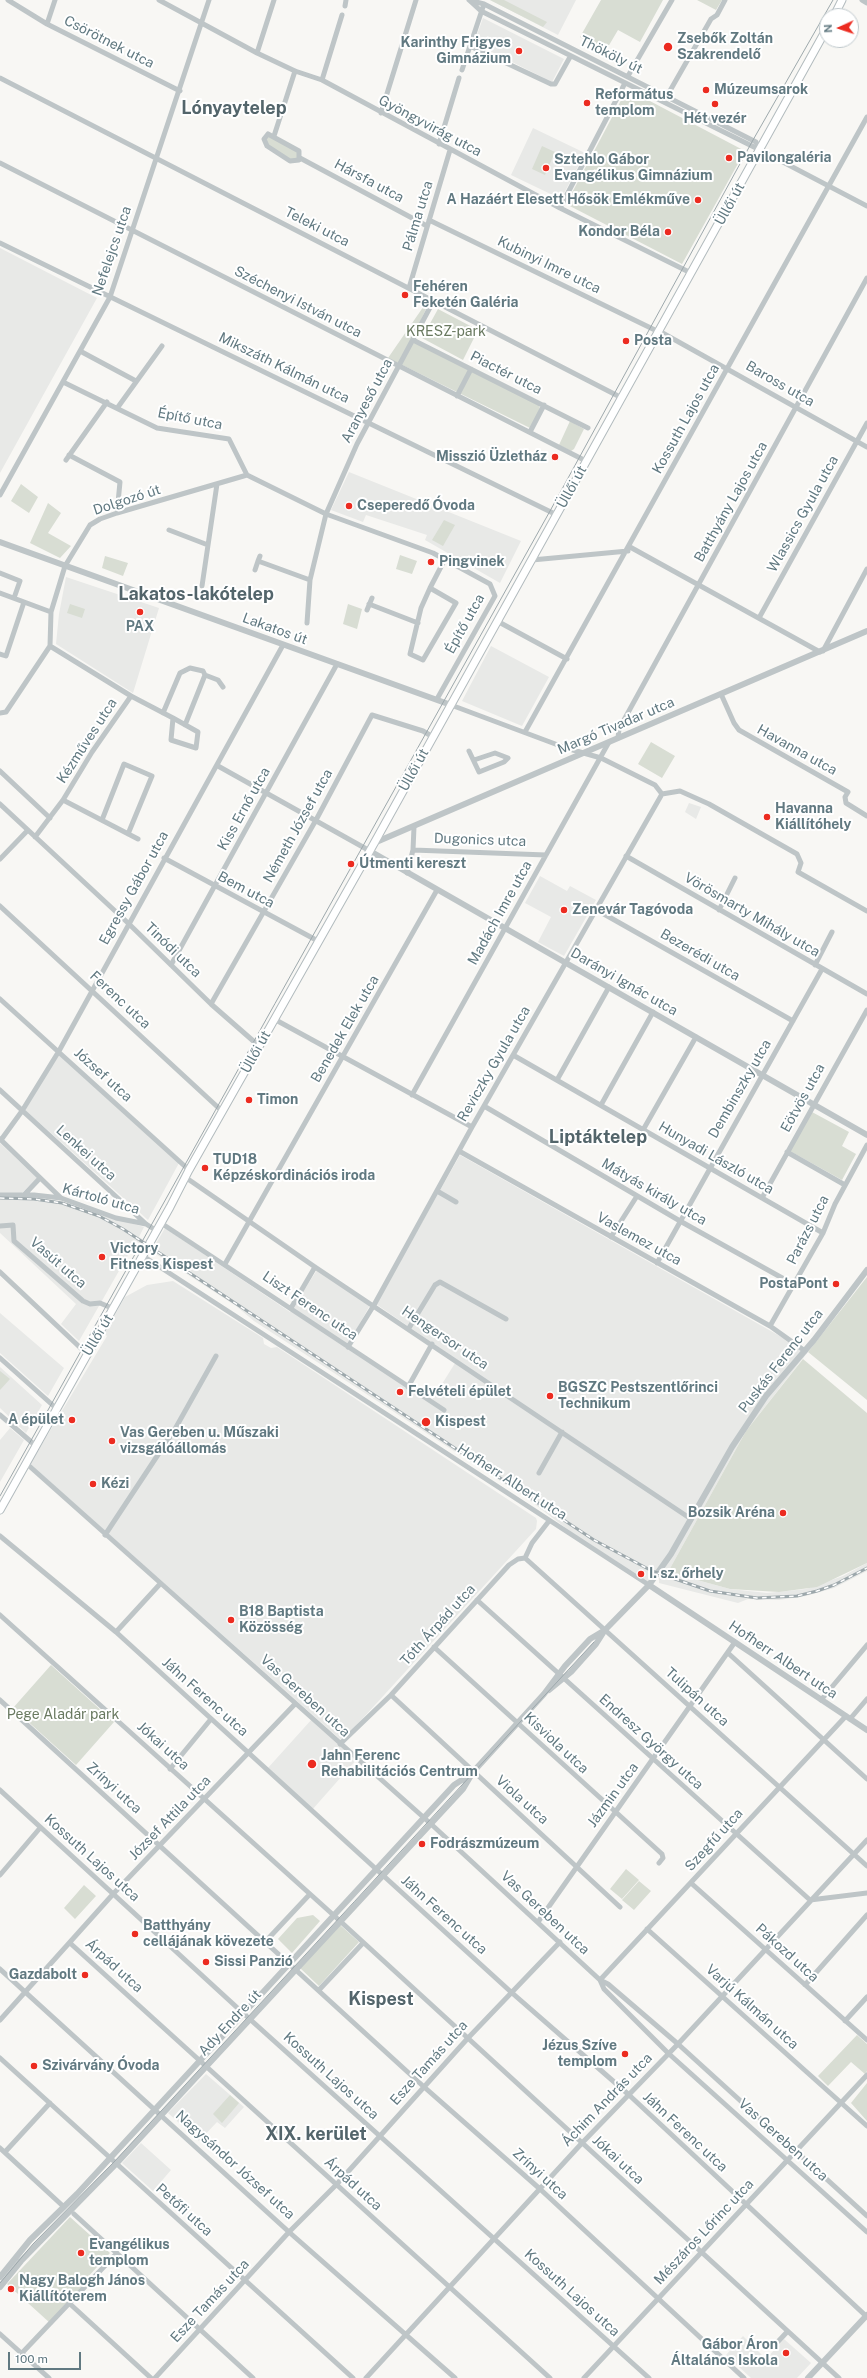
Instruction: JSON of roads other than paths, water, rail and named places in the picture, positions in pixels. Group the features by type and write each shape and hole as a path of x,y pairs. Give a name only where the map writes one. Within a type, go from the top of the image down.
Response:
{"main road":[{"name":"Üllői út","path":"0,1510 27,1464 86,1354 162,1223 185,1177 370,851 819,43"}],"street":[{"name":"Csörötnek utca","path":"8,0 47,24 180,91"},
{"path":"47,24 55,0"},
{"name":"Gyöngyvirág utca","path":"158,0 202,22 257,53 295,71 322,80 560,208 691,273"},
{"name":"Nefelejcs utca","path":"0,495 110,297 133,231 156,157 180,91 209,0"},
{"path":"257,53 274,0"},
{"path":"381,113 416,0"},
{"name":"Thököly út","path":"469,0 484,4 667,96 756,142 760,150"},
{"name":"Thököly út","path":"469,0 481,11 570,57 760,150"},
{"path":"628,76 672,0"},
{"path":"667,96 711,19 717,15 725,0"},
{"path":"862,0 867,3"},
{"path":"462,70 484,4"},
{"path":"322,80 342,15"},
{"path":"470,46 550,84 555,84 570,57"},
{"path":"274,136 295,71"},
{"name":"Teleki utca","path":"0,78 622,398"},
{"path":"439,144 459,78"},
{"path":"560,208 625,83"},
{"name":"Kossuth Lajos utca","path":"525,732 629,549 727,368 867,117"},
{"path":"724,133 727,127"},
{"name":"Hársfa utca","path":"300,158 296,161 290,161 267,146 264,141 265,136 268,134 274,136 298,151 300,158 427,226"},
{"name":"Pálma utca","path":"409,288 450,150"},
{"path":"760,150 867,206"},
{"name":"Széchenyi István utca","path":"0,163 586,461"},
{"name":"Kubinyi Imre utca","path":"429,220 659,332"},
{"name":"Mikszáth Kálmán utca","path":"0,243 369,422 556,515"},
{"name":"Batthyány Lajos utca","path":"618,738 619,729 698,584 797,408 867,278"},
{"name":"Aranyeső utca","path":"326,514 369,422 434,300"},
{"name":"Baross utca","path":"659,332 727,368 867,447"},
{"name":"Piactér utca","path":"413,340 588,428"},
{"path":"118,407 162,346"},
{"path":"80,351 136,382"},
{"path":"457,396 471,369"},
{"name":"Építő utca","path":"63,382 118,407 157,428 230,439 247,475 326,514 423,548 490,584 495,596 437,699"},
{"path":"107,402 68,458 120,482 117,513"},
{"path":"530,432 544,405"},
{"name":"Wlassics Gyula utca","path":"759,618 867,423"},
{"name":"Dolgozó út","path":"50,646 52,612 65,566 90,525 100,519 117,513 247,475"},
{"path":"202,586 217,484"},
{"path":"307,623 310,580 326,514"},
{"path":"169,530 208,545"},
{"name":"Lakatos út","path":"0,542 451,705"},
{"path":"532,560 629,549 698,584 821,651 867,569"},
{"path":"255,570 259,559 310,580"},
{"name":"Építő utca","path":"430,588 456,603 423,660 410,654 418,623 430,588 445,559"},
{"path":"0,573 20,580 14,598"},
{"path":"0,593 52,612"},
{"path":"367,610 372,598"},
{"path":"0,654 6,656 24,602"},
{"path":"369,604 418,623"},
{"path":"497,621 567,659"},
{"name":"Margó Tivadar utca","path":"374,843 867,631"},
{"name":"Egressy Gábor utca","path":"0,1139 22,1110 59,1051 164,858 218,766 283,645"},
{"path":"0,713 6,712 50,646"},
{"name":"Kézműves utca","path":"50,646 131,696 164,713 186,725 198,732 196,748 171,740 173,718"},
{"name":"Kiss Ernő utca","path":"171,965 337,664"},
{"path":"164,713 182,671 193,668 203,671 205,676 218,680 223,687"},
{"path":"186,725 205,676"},
{"name":"Havanna utca","path":"721,694 734,724 739,730 848,792 845,799 848,805 867,816"},
{"name":"Kézműves utca","path":"35,837 63,800 92,752 131,696"},
{"path":"451,705 601,758 655,785 662,794 680,791 709,804 797,854 801,863 798,872 867,911"},
{"name":"Németh József utca","path":"211,1004 316,820 372,715 423,731 433,737"},
{"name":"Madách Imre utca","path":"412,1095 609,742"},
{"path":"469,751 479,772 504,762 508,758 495,753 474,760"},
{"path":"102,820 124,764 152,776 128,834"},
{"path":"218,766 370,851"},
{"path":"0,771 50,818"},
{"name":"Reviczky Gyula utca","path":"348,1347 374,1305 472,1127 662,794"},
{"name":"Kézműves utca","path":"63,800 138,839"},
{"name":"Tinódi utca","path":"0,804 128,923 211,1004 260,1046"},
{"path":"407,873 413,850 414,827"},
{"path":"0,859 28,830"},
{"path":"380,831 388,837"},
{"name":"Dugonics utca","path":"413,850 546,855"},
{"name":"Darányi Ignác utca","path":"370,851 867,1135"},
{"name":"Vörösmarty Mihály utca","path":"626,856 867,994"},
{"name":"Bem utca","path":"164,858 318,941"},
{"path":"719,910 735,878"},
{"name":"Benedek Elek utca","path":"225,1264 438,890"},
{"name":"Ferenc utca","path":"0,906 223,1112"},
{"name":"Bezerédi utca","path":"596,909 793,1021"},
{"path":"815,965 832,932"},
{"name":"Dembinszky utca","path":"657,1263 822,969"},
{"path":"557,1080 609,987"},
{"name":"József utca","path":"0,999 189,1170"},
{"name":"Eötvös utca","path":"762,1198 867,1010"},
{"path":"601,1105 653,1012"},
{"path":"274,1020 472,1127"},
{"path":"643,1130 696,1037"},
{"name":"Hunyadi László utca","path":"513,1055 823,1233"},
{"name":"Lenkei utca","path":"0,1090 146,1224 157,1231"},
{"name":"Mátyás király utca","path":"484,1106 680,1221 793,1284"},
{"path":"0,1139 61,1198"},
{"name":"Parázs utca","path":"770,1326 823,1233 845,1185 867,1145"},
{"name":"Vaslemez utca","path":"459,1151 770,1326 805,1351"},
{"path":"787,1152 845,1185"},
{"name":"Hengersor utca","path":"185,1177 251,1220 315,1267 409,1328 691,1519"},
{"path":"24,1195 40,1178"},
{"path":"437,1191 456,1202"},
{"name":"Kártoló utca","path":"0,1195 61,1198 116,1218 146,1224"},
{"path":"611,1237 638,1196"},
{"name":"Liszt Ferenc utca","path":"162,1223 444,1410"},
{"name":"Vasút utca","path":"0,1226 13,1225 14,1241 83,1301 90,1304 100,1303 114,1308"},
{"name":"Hofherr Albert utca","path":"143,1256 649,1585 867,1730"},
{"path":"291,1308 315,1267"},
{"name":"Puskás Ferenc utca","path":"658,1573 732,1447 766,1396 805,1351 867,1270"},
{"path":"0,1272 86,1354"},
{"path":"409,1328 434,1285 440,1282 506,1319"},
{"path":"408,1387 432,1344"},
{"path":"105,1535 175,1429 216,1356"},
{"path":"0,1358 57,1409"},
{"path":"0,1415 36,1446"},
{"path":"539,1473 562,1432"},
{"name":"Vas Gereben utca","path":"27,1464 430,1824 600,1980 608,1984 678,2044 867,2216"},
{"path":"525,1558 532,1543 549,1521"},
{"name":"Jáhn Ferenc utca","path":"0,1536 116,1632 511,1992 628,2094 867,2316"},
{"name":"Tóth Árpád utca","path":"340,1744 391,1695 509,1565 518,1559 525,1558"},
{"name":"Tulipán utca","path":"525,1558 867,1866"},
{"name":"Ady Endre út","path":"544,1694 563,1680 596,1644 605,1630 649,1585 658,1573"},
{"path":"116,1632 160,1584"},
{"name":"Endresz György utca","path":"477,1600 563,1680 810,1900"},
{"name":"Jókai utca","path":"0,1615 310,1894 786,2332 839,2378"},
{"name":"Ady Endre út","path":"0,2287 22,2261 116,2164 384,1876 463,1789 474,1772 518,1724 544,1694 558,1674 590,1639 605,1630"},
{"name":"Jázmin utca","path":"538,1922 735,1642"},
{"path":"821,1700 867,1645"},
{"name":"Kisviola utca","path":"434,1647 614,1813 663,1856 659,1863"},
{"path":"728,1653 867,1779"},
{"name":"Viola utca","path":"391,1695 620,1907"},
{"name":"Szegfű utca","path":"600,1980 824,1740 867,1699"},
{"name":"Zrínyi utca","path":"0,1700 265,1942 297,1969 423,2086 540,2189 744,2378"},
{"name":"József Attila utca","path":"0,2020 114,1893 295,1704"},
{"path":"170,1769 211,1719"},
{"name":"Ady Endre út","path":"0,2277 30,2240 64,2207 110,2158 243,2013 334,1917 454,1785 474,1772"},
{"name":"Kossuth Lajos utca","path":"0,1790 243,2013 648,2378"},
{"path":"0,1875 40,1828"},
{"name":"Áchim András utca","path":"366,2378 582,2143 678,2044 867,1840"},
{"name":"Pákozd utca","path":"691,1883 867,2040"},
{"path":"810,1900 867,1893"},
{"path":"265,1942 310,1894"},
{"path":"805,1985 867,1916"},
{"name":"Varjú Kálmán utca","path":"647,1929 867,2126"},
{"name":"Esze Tamás utca","path":"155,2378 289,2232 336,2185 423,2086 560,1942"},
{"name":"Árpád utca","path":"70,1943 205,2067 550,2378"},
{"path":"319,1990 363,1943"},
{"name":"Nagysándor József utca","path":"0,1969 289,2232 407,2334 455,2378"},
{"name":"Vas Gereben utca","path":"600,1980 604,1989 668,2053 867,2232"},
{"path":"845,2021 867,1997"},
{"name":"Petőfi utca","path":"0,2058 244,2282 353,2378"},
{"name":"Mészáros Lőrinc utca","path":"584,2378 700,2252 787,2160 796,2153 841,2102 867,2076"},
{"path":"5,2152 50,2103"},
{"path":"0,2148 64,2207"},
{"path":"74,2214 253,2378"},
{"path":"22,2353 117,2253"},
{"path":"69,2303 151,2378"},
{"path":"808,2378 867,2316"},
{"path":"772,2348 786,2332"},
{"path":"0,2334 49,2378"}],"tram line":[{"path":"0,1496 550,511 753,140 833,0"},
{"path":"0,2283 33,2244 114,2162 594,1642"}],"railway":[{"path":"0,1198 34,1199 62,1203 99,1216 123,1229 594,1540 652,1571 710,1591 757,1598 797,1596 817,1591 834,1585 867,1568"}],"place":[{"name":"Zsebők Zoltán Szakrendelő","path":"668,47"},
{"name":"Karinthy Frigyes Gimnázium","path":"519,51"},
{"name":"Múzeumsarok","path":"706,90"},
{"name":"Református templom","path":"587,103"},
{"name":"Hét vezér","path":"715,104"},
{"name":"Pavilongaléria","path":"729,158"},
{"name":"Sztehlo Gábor Evangélikus Gimnázium","path":"546,168"},
{"name":"A Hazáért Elesett Hősök Emlékműve","path":"698,200"},
{"name":"Kondor Béla","path":"668,232"},
{"name":"Fehéren Feketén Galéria","path":"405,295"},
{"name":"Posta","path":"626,341"},
{"name":"Misszió Üzletház","path":"555,457"},
{"name":"Cseperedő Óvoda","path":"349,506"},
{"name":"Pingvinek","path":"431,562"},
{"name":"PAX","path":"140,612"},
{"name":"Havanna Kiállítóhely","path":"767,817"},
{"name":"Útmenti kereszt","path":"351,864"},
{"name":"Zenevár Tagóvoda","path":"564,910"},
{"name":"Timon","path":"249,1100"},
{"name":"TUD18 Képzéskordinációs iroda","path":"205,1168"},
{"name":"Victory Fitness Kispest","path":"102,1257"},
{"name":"PostaPont","path":"836,1284"},
{"name":"Felvételi épület","path":"400,1392"},
{"name":"BGSZC Pestszentlőrinci Technikum","path":"550,1396"},
{"name":"A épület","path":"72,1420"},
{"name":"Kispest","path":"426,1422"},
{"name":"Vas Gereben u. Műszaki vizsgálóállomás","path":"112,1441"},
{"name":"Kézi","path":"93,1484"},
{"name":"Bozsik Aréna","path":"783,1513"},
{"name":"I. sz. őrhely","path":"641,1574"},
{"name":"B18 Baptista Közösség","path":"231,1620"},
{"name":"Jahn Ferenc Rehabilitációs Centrum","path":"312,1764"},
{"name":"Fodrászmúzeum","path":"422,1844"},
{"name":"Batthyány cellájának kövezete","path":"135,1934"},
{"name":"Sissi Panzió","path":"206,1962"},
{"name":"Gazdabolt","path":"85,1975"},
{"name":"Jézus Szíve templom","path":"625,2054"},
{"name":"Szivárvány Óvoda","path":"34,2066"},
{"name":"Evangélikus templom","path":"81,2253"},
{"name":"Nagy Balogh János Kiállítóterem","path":"11,2289"},
{"name":"Gábor Áron Általános Iskola","path":"786,2353"}],"district":[{"name":"Lónyaytelep","path":"234,108"},
{"name":"Lakatos-lakótelep","path":"196,594"},
{"name":"Liptáktelep","path":"598,1137"},
{"name":"Kispest","path":"381,1999"},
{"name":"XIX. kerület","path":"316,2134"}],"park label":[{"name":"KRESZ-park","path":"446,332"},
{"name":"Pege Aladár park","path":"63,1715"}]}
